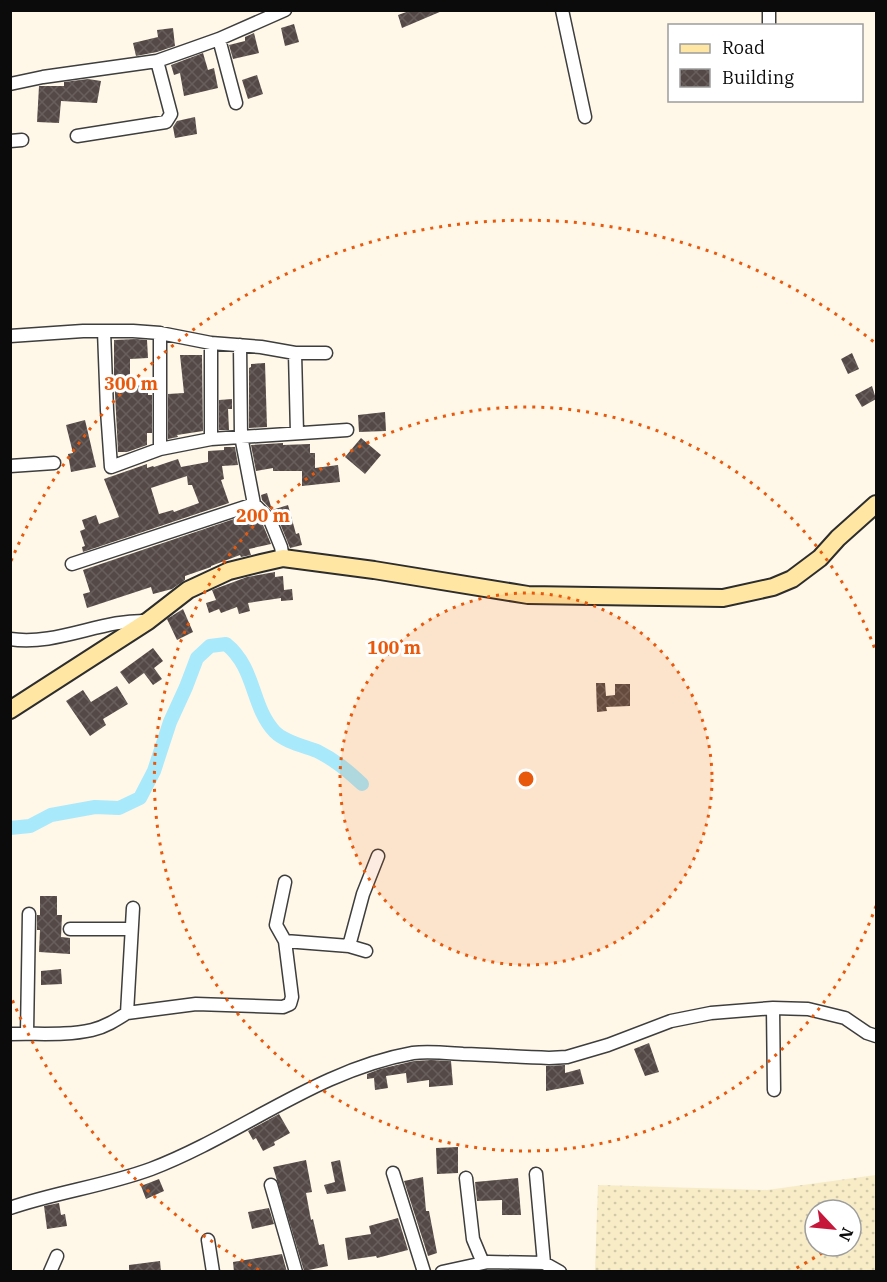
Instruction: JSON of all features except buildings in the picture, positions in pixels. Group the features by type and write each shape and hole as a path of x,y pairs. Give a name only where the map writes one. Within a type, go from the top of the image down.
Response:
{"street":[{"path":"10,84 43,77 157,61 219,39 285,10"},
{"path":"562,10 585,117"},
{"path":"219,39 236,103"},
{"path":"77,136 166,122 171,114 157,61"},
{"path":"104,331 110,466 116,466 160,449 211,439 347,430"},
{"path":"10,336 104,331 160,333 211,343 295,353 326,352"},
{"path":"160,333 160,449"},
{"path":"211,343 211,439"},
{"path":"240,345 241,436 254,504 270,520 283,558"},
{"path":"295,353 297,433"},
{"path":"10,466 54,463"},
{"path":"72,564 254,504"},
{"path":"10,711 148,621 188,590 229,571 283,558 528,595 723,598 773,587 792,579 820,558 838,538 876,504"},
{"path":"10,639 27,641 58,637 111,623 132,620 148,621"},
{"path":"349,946 363,894 378,856"},
{"path":"10,1034 40,1035 92,1030 127,1013 196,1004 283,1007 290,1004 292,997 285,941 276,925 285,882"},
{"path":"127,1013 132,941 130,928 133,908"},
{"path":"27,1033 29,914"},
{"path":"70,929 130,928"},
{"path":"285,941 349,946 366,951"},
{"path":"773,1008 774,1090"},
{"path":"10,1208 39,1198 111,1182 151,1169 212,1141 309,1090 378,1062 415,1053 567,1057 608,1045 670,1021 711,1013 773,1008 808,1009 845,1018 867,1033 876,1036"},
{"path":"393,1173 424,1272"},
{"path":"536,1174 544,1263"},
{"path":"466,1178 473,1239 483,1263"},
{"path":"271,1185 296,1272"},
{"path":"208,1240 213,1272"},
{"path":"50,1272 57,1256"},
{"path":"442,1272 483,1263 544,1263 560,1272"}],"shaded area":[{"path":"876,1175 876,1271 595,1271 598,1185 767,1190"}],"waterway":[{"path":"10,828 30,826 51,815 95,807 119,808 140,798 154,771 170,722 197,658 210,646 226,644 236,654 243,664 261,711 275,732 289,741 330,758 362,784"}]}
